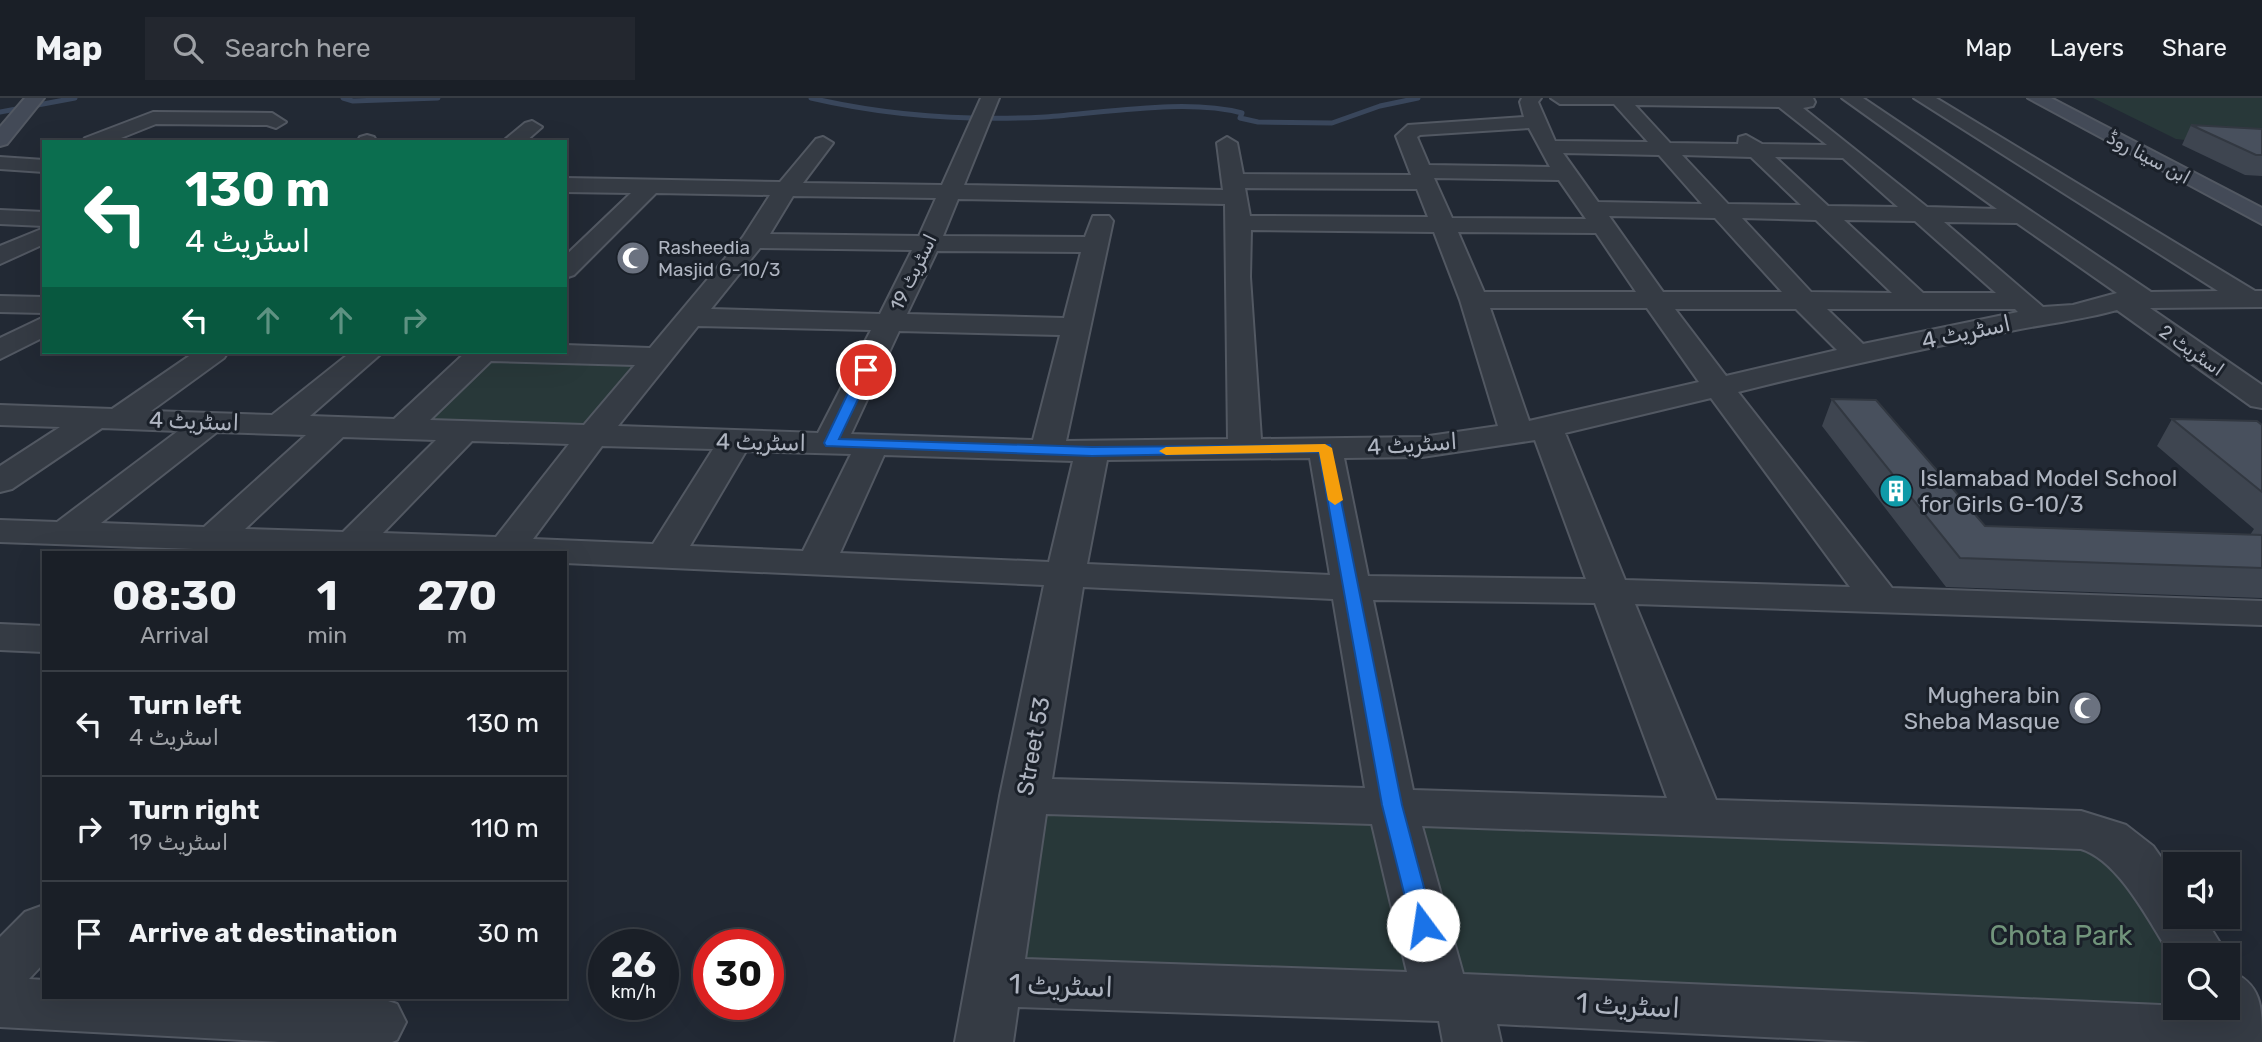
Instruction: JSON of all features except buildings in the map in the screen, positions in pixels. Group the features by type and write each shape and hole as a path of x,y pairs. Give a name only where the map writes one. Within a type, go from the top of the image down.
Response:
{"main road":[{"path":"1,139 35,98"},
{"name":"ابن سینا روڈ","path":"2037,98 2262,217"},
{"name":"ابن سینا روڈ","path":"2072,98 2238,181"}],"street":[{"name":"اسٹریٹ 19","path":"830,443 927,245 990,98"},
{"path":"1560,98 1840,101"},
{"path":"1923,98 2255,299"},
{"path":"1619,99 1805,302 1857,354"},
{"path":"1700,100 1915,300"},
{"path":"1782,100 1850,153 2030,308"},
{"name":"اسٹریٹ 2","path":"1840,101 1934,156 2022,216 2262,399"},
{"path":"97,140 153,118 277,120 245,137"},
{"path":"1538,122 1564,174 1718,390 1882,602"},
{"path":"1699,820 1612,591 1532,431 1406,136 1415,129 1538,122 1664,149 1934,156"},
{"path":"515,140 531,127"},
{"path":"1227,143 1236,200 1245,450"},
{"path":"506,549 592,437 660,357 688,317 753,241 785,190 823,144"},
{"path":"0,163 41,165"},
{"path":"1236,200 1422,176 1564,174"},
{"path":"567,185 1107,194 1236,200 1442,224 1720,210 2022,216"},
{"path":"567,266 576,249 650,187"},
{"path":"1046,451 1107,194"},
{"path":"0,217 42,232"},
{"path":"0,256 42,233"},
{"path":"753,241 1095,245"},
{"name":"اسٹریٹ 4","path":"0,415 1046,451 1422,447 1532,431 1718,390 2030,308 2075,313 2131,299 2255,299"},
{"path":"1474,300 1915,300 2030,308"},
{"path":"0,304 42,305"},
{"path":"688,317 1076,327"},
{"path":"0,350 42,326"},
{"path":"0,482 211,354"},
{"path":"280,424 367,354"},
{"path":"402,429 481,354"},
{"path":"559,354 660,357"},
{"path":"66,533 211,421"},
{"path":"215,537 336,425"},
{"path":"353,542 464,430"},
{"path":"665,556 735,441"},
{"path":"817,562 873,443"},
{"path":"1325,448 1392,805 1459,1012"},
{"name":"Street 53","path":"984,1042 1024,796 1065,573 1092,452"},
{"path":"0,531 551,551"},
{"path":"567,552 1352,588 1612,591 1882,602 2262,612"},
{"path":"0,637 42,639"},
{"path":"1024,796 1392,805 1699,820 2081,830 2108,838 2135,860 2192,943"},
{"path":"0,973 42,929"},
{"name":"اسٹریٹ 1","path":"994,982 1459,1012 2050,1033 2249,1021"},
{"path":"0,1002 377,1021"}],"green space":[{"path":"2093,98 2262,98 2262,148 2176,139"},
{"path":"488,356 652,358 592,433 409,426"},
{"name":"Chota Park","path":"1033,806 2107,849 2167,943 2163,943 2163,1008 1010,972"}],"waterway":[{"path":"0,112 75,98"},
{"path":"343,98 353,101 438,98"},
{"path":"811,98 898,113 957,117 1045,117 1145,108 1196,107 1242,113 1240,118 1258,122 1332,123 1380,106 1418,98"}],"slow traffic":[{"path":"1166,451 1325,448 1335,500"}],"place":[{"name":"Rasheedia Masjid G-10/3","path":"633,258"},
{"name":"Islamabad Model School for Girls G-10/3","path":"1896,491"},
{"name":"Mughera bin Sheba Masque","path":"2085,708"}],"route":[{"path":"866,370 830,443 1092,452 1325,448 1392,805 1423,925"}]}
